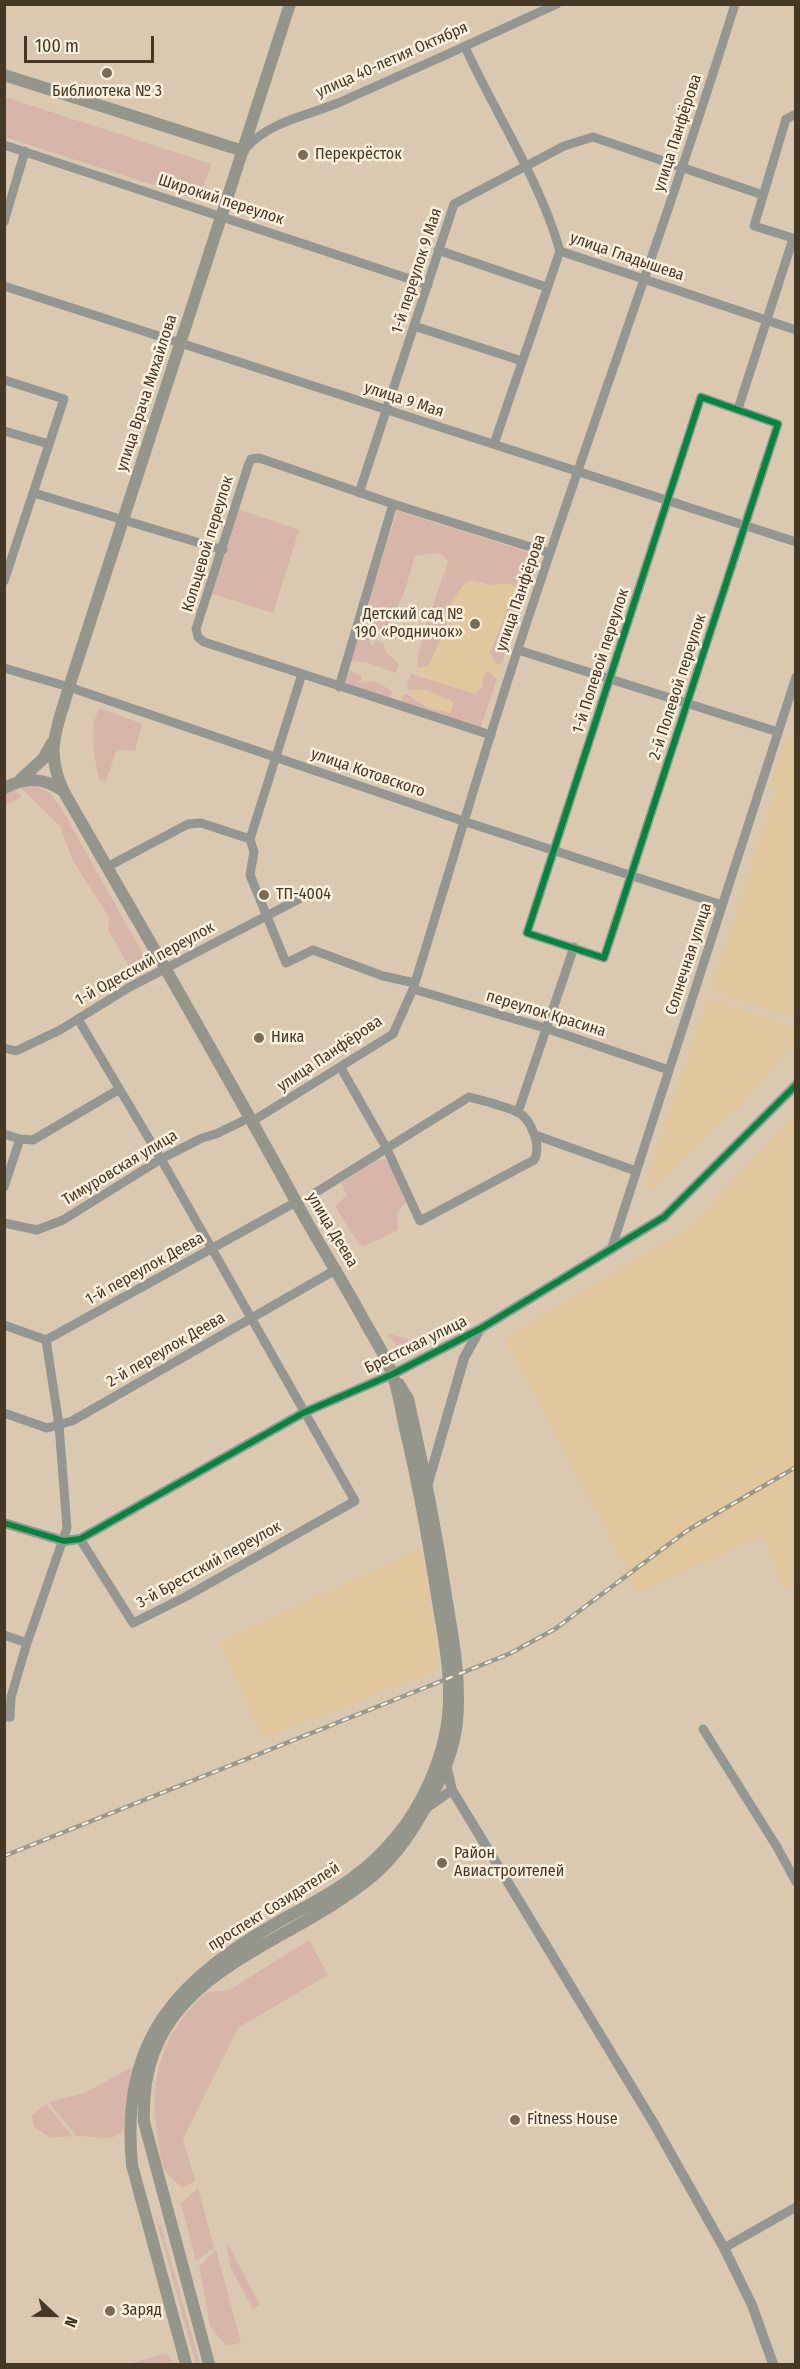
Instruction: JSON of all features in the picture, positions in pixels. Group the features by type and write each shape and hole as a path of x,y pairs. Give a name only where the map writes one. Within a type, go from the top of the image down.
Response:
{"main road":[{"name":"улица Врача Михайлова","path":"64,792 54,771 54,741 69,687 290,4"},
{"path":"4,75 243,151"},
{"path":"10,785 31,773 54,741"},
{"path":"10,785 41,779 64,792"},
{"name":"улица Деева","path":"64,792 296,1202 337,1269 393,1374 420,1493 441,1618 449,1680 447,1727"},
{"path":"208,2364 144,2122 143,2096 146,2074 153,2053 168,2025 203,1983 217,1971 334,1903 374,1874 400,1850 425,1809 446,1765 457,1723 458,1682 428,1483 408,1400 393,1374"},
{"name":"проспект Созидателей","path":"186,2364 132,2165 130,2141 134,2090 143,2054 151,2035 177,1998 214,1962 344,1884 386,1848 420,1801 447,1727"},
{"path":"149,2230 155,2218 162,2218 170,2224"}],"street":[{"name":"улица 40-летия Октября","path":"243,151 256,136 272,127 304,117 465,47 556,4"},
{"name":"улица Панфёрова","path":"250,1120 341,1068 393,1034 414,986 518,650 642,279 684,169 735,4"},
{"name":"улица Гладышева","path":"465,47 526,165 553,227 560,251 795,330"},
{"path":"738,409 794,239 754,226 786,119 795,114"},
{"name":"1-й переулок 9 Мая","path":"359,493 388,411 454,204 564,146 593,136 763,195"},
{"name":"Широкий переулок","path":"4,144 428,285"},
{"path":"4,222 25,152"},
{"path":"438,250 546,287"},
{"path":"494,444 560,251"},
{"name":"улица 9 Мая","path":"4,286 180,345 199,348 579,471 666,502 795,542"},
{"path":"414,326 522,361"},
{"path":"4,380 64,399 5,581"},
{"name":"1-й Полевой переулок","path":"574,947 527,933 701,397 738,409"},
{"name":"2-й Полевой переулок","path":"574,947 604,958 778,424 738,409"},
{"path":"4,431 49,444"},
{"name":"Кольцевой переулок","path":"491,735 204,642 198,637 196,629 224,550 251,459 259,458 359,493 550,553"},
{"path":"34,493 123,522 224,550"},
{"path":"339,687 393,504"},
{"path":"518,650 778,732"},
{"name":"улица Котовского","path":"4,668 69,687 466,822 722,905"},
{"name":"переулок Красина","path":"302,674 250,839 254,852 250,875 286,963 314,950 383,976 669,1070"},
{"name":"Солнечная улица","path":"611,1250 795,676"},
{"path":"107,867 188,824 201,823 250,839"},
{"name":"1-й Одесский переулок","path":"4,1048 16,1051 78,1019 128,988 299,899"},
{"path":"518,1112 574,947"},
{"path":"78,1019 161,1160 303,1413"},
{"path":"315,1193 387,1149 469,1097 518,1112 535,1135 538,1153 534,1160 420,1221 387,1149 341,1068"},
{"name":"Брестская улица","path":"4,1523 64,1541 80,1539 303,1413 393,1374 480,1329 664,1216 795,1085"},
{"path":"4,1134 33,1140 118,1090"},
{"name":"Тимуровская улица","path":"4,1223 38,1230 63,1220 161,1160 202,1138 250,1120"},
{"path":"535,1135 636,1171"},
{"path":"4,1187 20,1139"},
{"name":"1-й переулок Деева","path":"46,1340 296,1202"},
{"name":"2-й переулок Деева","path":"4,1413 47,1428 72,1421 337,1269"},
{"path":"4,1325 46,1340 59,1425 67,1528 27,1643 11,1697 8,1717"},
{"path":"428,1483 464,1358 480,1329"},
{"name":"3-й Брестский переулок","path":"80,1539 133,1623 187,1596 355,1501 303,1413"},
{"path":"4,1635 27,1643"},
{"path":"703,1729 777,1847 795,1882"},
{"path":"446,1765 452,1790 652,2122 724,2248 752,2305 773,2364"},
{"path":"425,1809 452,1790"},
{"path":"724,2248 795,2207"}],"shaded area":[{"path":"5,97 211,164 199,200 5,137"},
{"path":"238,509 299,530 273,613 210,593"},
{"path":"397,511 538,555 526,592 507,583 491,585 471,580 466,582 452,600 442,637 428,666 418,668 424,633 448,562 446,557 436,553 415,556 404,593 386,631 375,634 369,642 373,646 377,641 383,643 386,653 399,663 396,673 365,662 350,661"},
{"name":"Детский сад № 190 «Родничок»","path":"466,532 538,555 480,729 407,707"},
{"path":"510,603 521,605 502,663 497,664 490,653"},
{"path":"347,669 361,676 361,683 371,681 381,684 392,692 390,702 342,687"},
{"path":"488,671 497,679 480,729 400,705 406,694 428,708 451,713 454,702 423,689 409,690 407,685 411,674 475,694 483,686 483,678"},
{"path":"100,708 142,724 135,751 116,752 106,781 99,779 93,743 94,724"},
{"path":"796,735 795,1019 711,990 776,789 770,787 785,738"},
{"path":"33,785 49,792 61,808 146,959 149,974 137,981 108,929 109,917 73,861 60,826 20,787"},
{"path":"14,789 22,797 5,805 4,793"},
{"path":"707,998 795,1027 795,1052 791,1048 735,1112 733,1111 654,1188 645,1185"},
{"path":"795,1115 795,1586 784,1589 763,1536 638,1593 505,1338 686,1230"},
{"path":"384,1159 392,1162 406,1201 397,1213 398,1230 365,1246 358,1243 335,1206 347,1195 341,1183 376,1160"},
{"path":"386,1333 415,1341 419,1346 396,1345"},
{"path":"421,1549 438,1651 437,1671 263,1738 220,1642"},
{"path":"309,1940 328,1975 238,2028 183,2139 195,2181 183,2188 164,2168 155,2116 157,2076 169,2040 179,2023 207,1992 229,1990"},
{"path":"132,2067 123,2131 118,2135 106,2138 76,2136 49,2102 85,2093"},
{"path":"46,2104 72,2136 51,2138 34,2127 32,2115"},
{"path":"198,2188 214,2248 196,2261 181,2203"},
{"path":"158,2225 161,2226 200,2364 196,2364"},
{"path":"226,2241 260,2305 253,2309 230,2267"},
{"path":"216,2250 241,2343 226,2346 210,2326 199,2266"},
{"path":"164,2354 167,2354 174,2364 127,2364"}],"railway":[{"path":"4,1856 509,1654 555,1629 688,1530 796,1467"}],"cycle path":[{"path":"701,397 778,424 604,958 527,933 701,397"},
{"path":"4,1523 64,1541 80,1539 303,1413 393,1374 480,1329 664,1217 796,1085"}],"place":[{"name":"Библиотека № 3","path":"107,73"},
{"name":"Перекрёсток","path":"303,155"},
{"name":"Детский сад № 190 «Родничок»","path":"475,624"},
{"name":"ТП-4004","path":"264,895"},
{"name":"Ника","path":"259,1038"},
{"name":"Район Авиастроителей","path":"442,1863"},
{"name":"Fitness House","path":"515,2120"},
{"name":"Заряд","path":"110,2311"}]}
